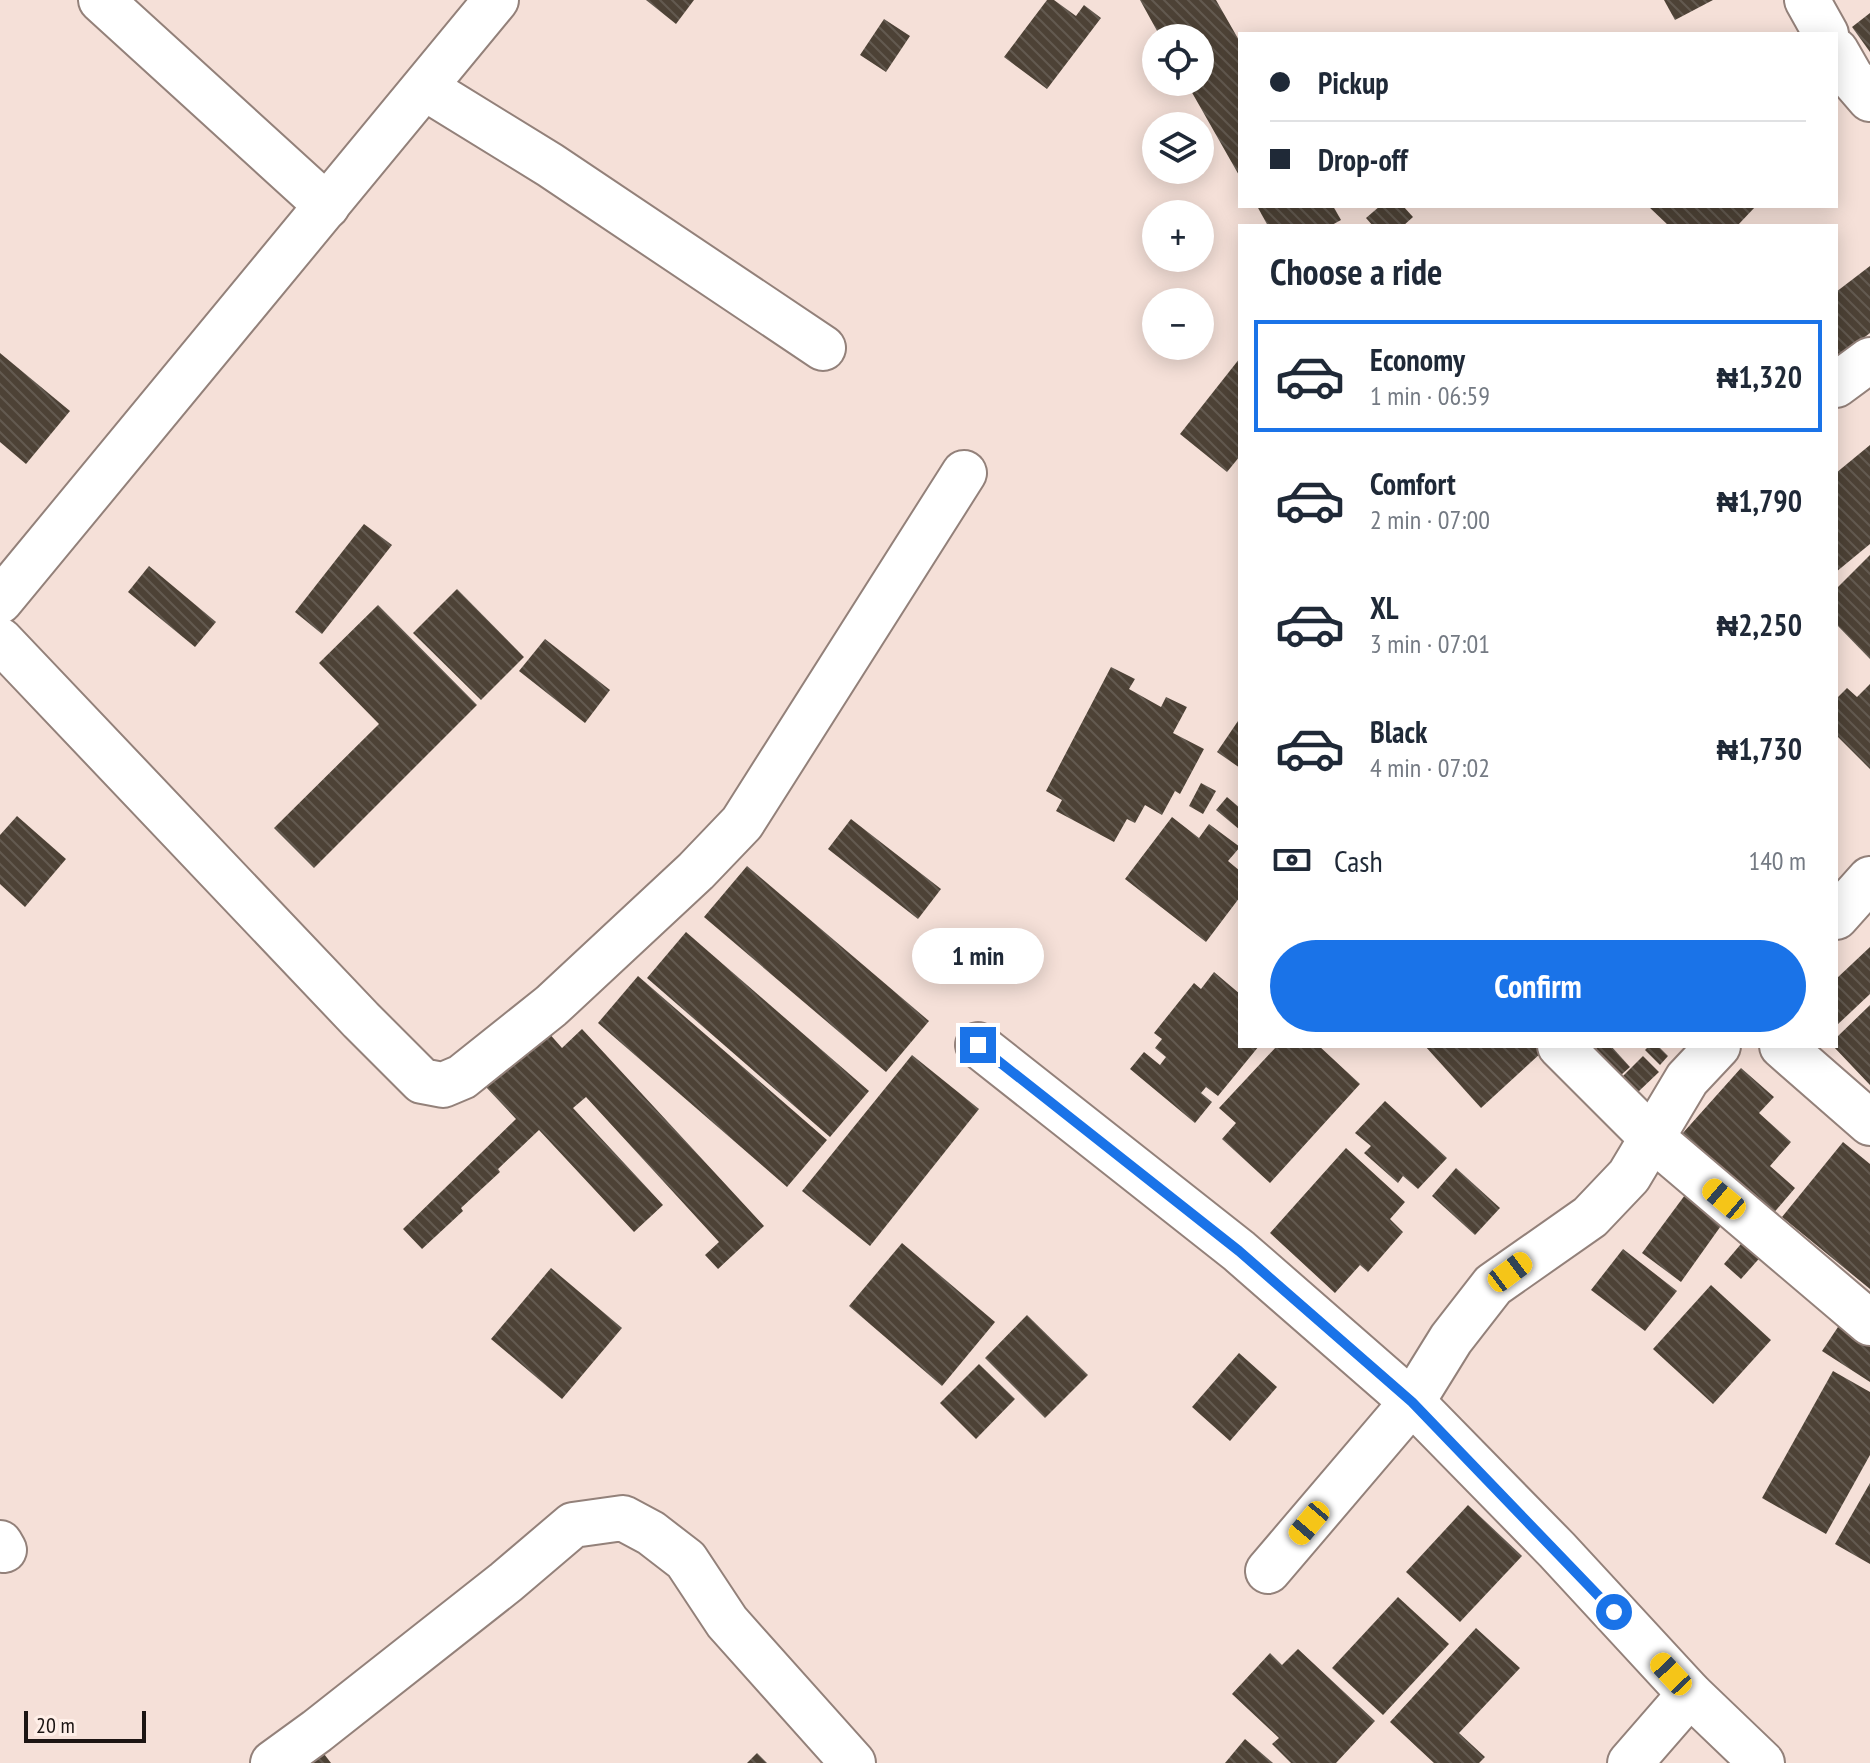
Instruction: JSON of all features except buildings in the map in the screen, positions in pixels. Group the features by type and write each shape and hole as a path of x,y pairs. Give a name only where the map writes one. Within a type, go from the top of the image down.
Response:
{"street":[{"path":"101,0 327,206"},
{"path":"0,601 496,0"},
{"path":"1807,0 1825,32"},
{"path":"1838,54 1851,77 1870,99"},
{"path":"425,88 550,165 823,348"},
{"path":"1838,384 1870,360"},
{"path":"0,640 361,1020 422,1081 443,1085 462,1077 551,1006 696,871 742,823 964,473"},
{"path":"1838,915 1870,879"},
{"path":"978,1045 1239,1251 1412,1402 1557,1550 1690,1694 1762,1763"},
{"path":"1562,1048 1651,1137 1870,1323"},
{"path":"1268,1571 1412,1402 1451,1339 1493,1285 1590,1217 1629,1176 1687,1079 1716,1048"},
{"path":"1784,1048 1870,1123"},
{"path":"273,1763 506,1582 573,1525 623,1518 651,1533 686,1560 727,1622 853,1763"},
{"path":"1630,1763 1690,1694"}],"route":[{"path":"978,1045 1239,1251 1412,1402 1614,1612"}]}
